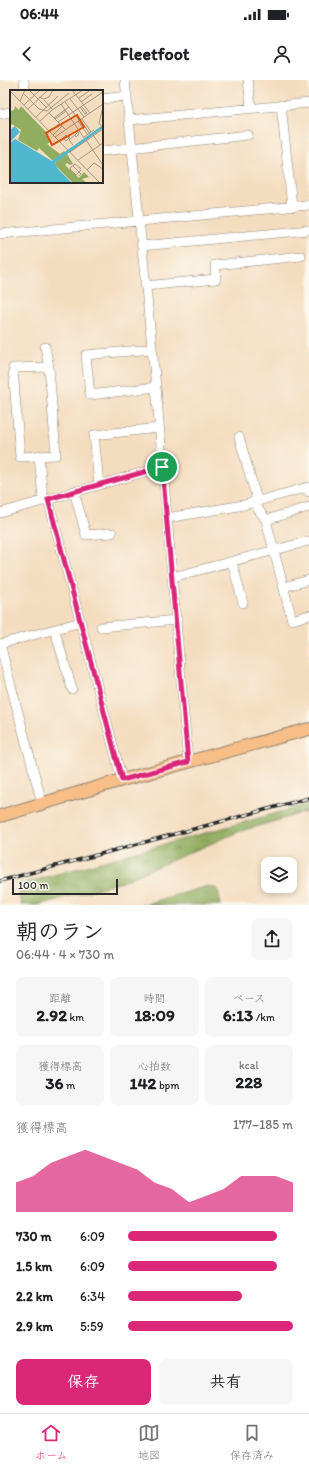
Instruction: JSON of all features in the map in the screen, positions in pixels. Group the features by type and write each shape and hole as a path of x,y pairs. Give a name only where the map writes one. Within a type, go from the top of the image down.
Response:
{"main road":[{"path":"0,816 122,780 309,729"}],"street":[{"path":"24,80 26,90"},
{"path":"126,80 128,120 156,387 188,762"},
{"path":"248,80 251,107"},
{"path":"103,100 127,96"},
{"path":"128,120 251,107 281,106 309,102"},
{"path":"281,106 292,206"},
{"path":"0,114 10,112"},
{"path":"103,151 248,135"},
{"path":"0,234 309,205"},
{"path":"142,246 309,230"},
{"path":"145,286 216,279 215,265 301,256"},
{"path":"45,347 49,367 56,455 20,457 13,368 49,367"},
{"path":"152,349 86,355 90,394 156,387"},
{"path":"99,484 94,435 159,428"},
{"path":"239,437 255,501 266,520 292,620 309,615"},
{"path":"39,455 46,499 81,622 122,780"},
{"path":"0,513 162,467"},
{"path":"167,518 244,505 255,501 309,489"},
{"path":"74,491 86,535 112,533"},
{"path":"266,520 309,507"},
{"path":"173,577 309,542"},
{"path":"232,562 243,603"},
{"path":"284,586 309,580"},
{"path":"101,627 177,620"},
{"path":"42,803 0,644 55,631 81,622"},
{"path":"55,631 72,689"}],"green space":[{"path":"309,804 309,811 238,832 119,883 37,905 21,905 18,885"},
{"path":"208,886 218,889 221,905 141,905"}],"railway":[{"path":"0,881 309,798"}],"route":[{"path":"162,467 173,577 188,762 122,780 48,499 162,467"}]}
